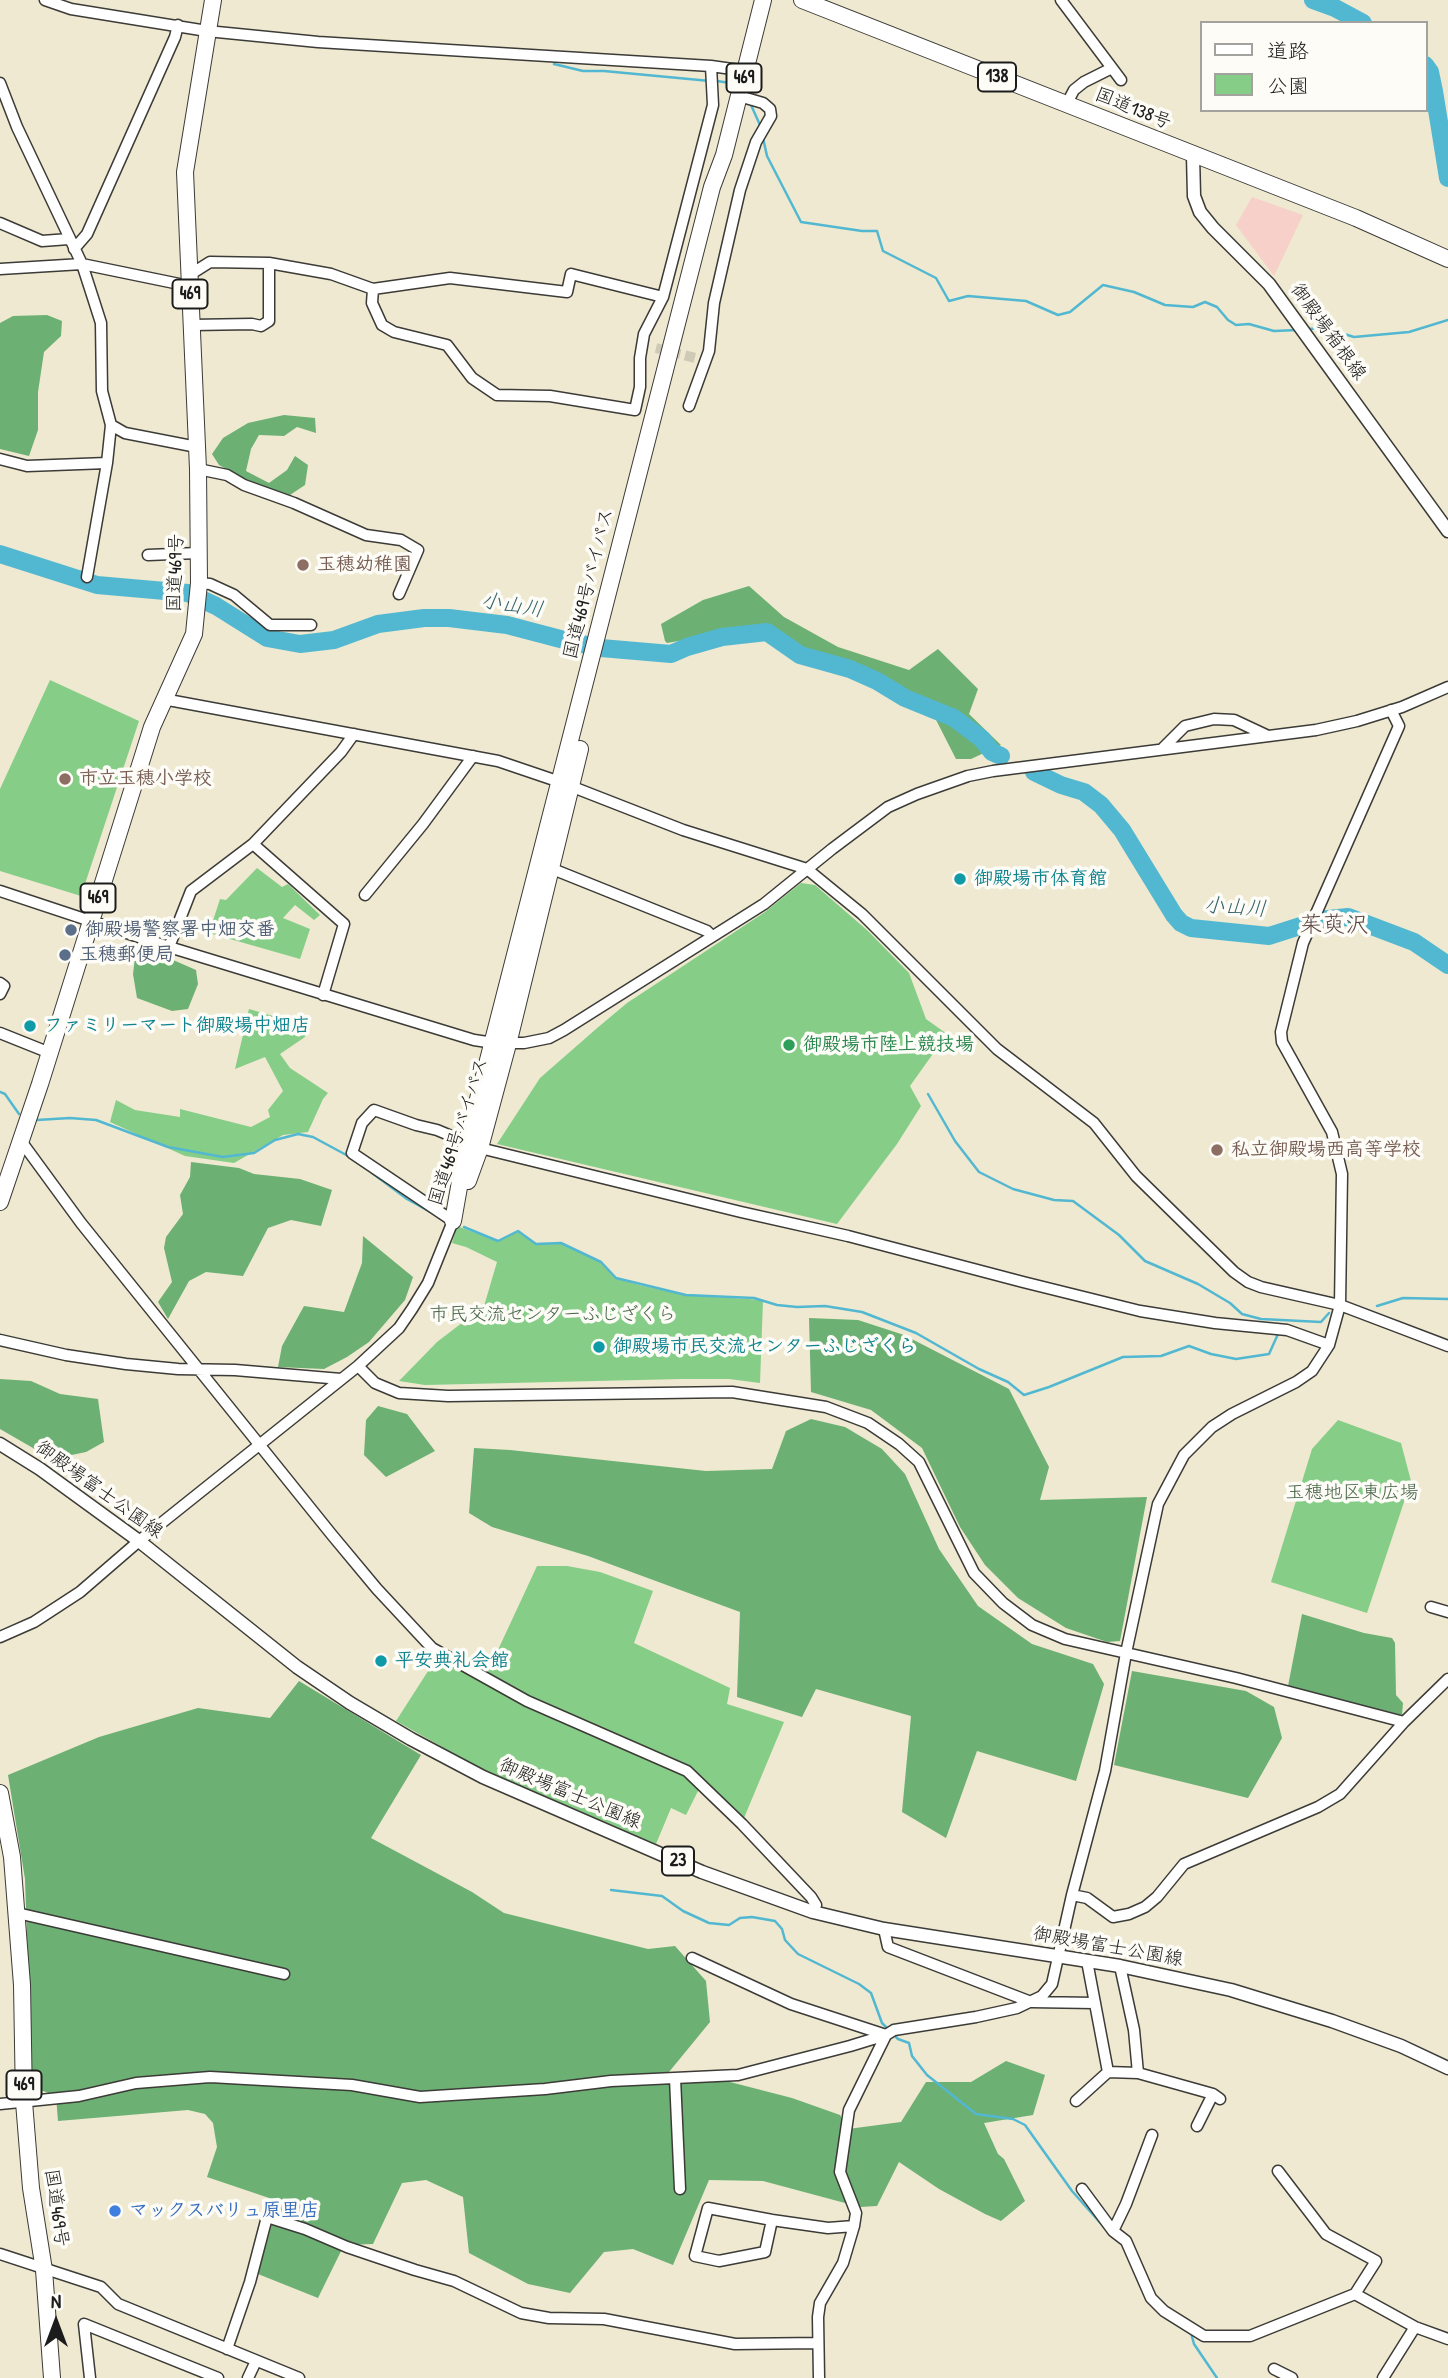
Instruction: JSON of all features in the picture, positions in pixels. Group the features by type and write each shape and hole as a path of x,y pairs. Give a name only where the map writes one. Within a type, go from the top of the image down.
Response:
{"highway":[{"name":"国道469号","path":"1,1196 50,1053 152,727 194,634 198,593 198,469 185,172 213,0"},
{"name":"国道469号バイパス","path":"501,1044 603,634 720,188 724,155 763,0"},
{"name":"国道138号","path":"802,0 1356,218 1448,259"},
{"name":"国道469号バイパス","path":"453,1221 550,868 566,784"},
{"name":"国道469号","path":"0,1793 12,1857 17,1913 22,1985 24,2102 31,2188 44,2270 52,2378"}],"main road":[{"name":"御殿場箱根線","path":"1193,155 1194,196 1200,212 1269,284 1448,531"},
{"name":"御殿場富士公園線","path":"0,1444 40,1469 139,1541 297,1667 350,1703 483,1777 702,1872 813,1912 884,1929 1192,1980 1281,2004 1401,2046 1448,2068"}],"street":[{"path":"45,0 71,9 207,31 318,43 711,66 746,71"},
{"path":"1060,0 1121,80"},
{"path":"0,223 42,241 71,244 87,234 177,25"},
{"path":"373,289 372,303 382,325 394,332 447,345 472,378 497,395 550,396 635,410 640,387 644,334 663,297 713,105 711,66"},
{"path":"1066,105 1074,90 1112,68"},
{"path":"0,82 12,115 82,264 100,323 102,391 111,425 88,577"},
{"path":"689,406 700,359 709,351 714,303 740,190 756,142 771,116 771,109 763,103 739,96"},
{"path":"0,269 82,264 190,280 210,262 268,263 331,274 373,289 450,278 567,292 571,274 663,297"},
{"path":"192,325 261,326 268,321 268,263"},
{"path":"642,345 656,348"},
{"path":"111,425 125,433 197,447"},
{"path":"0,459 27,466 107,463"},
{"path":"198,469 227,474 244,485 294,503 366,535 401,540 418,550 399,594"},
{"path":"148,555 198,553"},
{"path":"198,593 210,584 234,595 270,625 312,625"},
{"path":"0,891 169,947 474,1040 501,1044 537,1041 564,1030 764,904 888,807 941,785 993,771 1316,730 1391,710 1448,687"},
{"path":"163,699 498,761 566,784 683,830 807,869 862,914 997,1049 1094,1123 1136,1176 1234,1272 1261,1287 1340,1305 1448,1346"},
{"path":"0,2104 79,2096 136,2083 210,2077 352,2085 420,2097 545,2089 611,2081 738,2075 850,2046 886,2035 894,2029 1000,2013 1042,1996 1052,1983 1105,1771 1126,1653 1158,1504 1184,1455 1212,1427 1312,1371 1329,1345 1340,1305 1342,1174 1332,1132 1282,1042 1281,1032 1303,943 1399,726 1391,710"},
{"path":"1163,748 1185,726 1214,719 1234,720 1267,736"},
{"path":"169,947 191,891 253,844 341,752 354,734"},
{"path":"365,894 473,756"},
{"path":"253,844 344,924 323,995"},
{"path":"550,868 707,930 712,936"},
{"path":"0,983 4,986 0,994"},
{"path":"0,1033 50,1053"},
{"path":"0,1637 34,1622 80,1592 139,1541 358,1366 399,1328 428,1283 453,1221 352,1153 362,1123 374,1110 473,1145 848,1236 1140,1311 1215,1323 1281,1329 1329,1345"},
{"path":"21,1141 81,1223 259,1444 377,1589 432,1648 527,1701 687,1771 811,1897 816,1905 813,1912"},
{"path":"0,1340 78,1357 152,1366 341,1379"},
{"path":"358,1366 375,1383 399,1393 448,1396 718,1392 772,1397 826,1407 868,1423 899,1444 919,1462 974,1573 1003,1603 1032,1625 1065,1639 1236,1678 1404,1722"},
{"path":"1431,1607 1448,1612"},
{"path":"1072,1895 1087,1898 1113,1917 1145,1907 1157,1897 1184,1864 1318,1807 1340,1794 1404,1722 1448,1679"},
{"path":"17,1913 284,1974"},
{"path":"884,1929 888,1947 1031,2001 1095,2003"},
{"path":"692,1958 791,2004 886,2035"},
{"path":"1087,1961 1108,2072"},
{"path":"1120,1966 1134,2030 1138,2073"},
{"path":"819,2378 820,2303 843,2263 856,2213 839,2172 849,2110 886,2035"},
{"path":"1076,2101 1108,2072 1138,2073 1217,2096 1197,2126"},
{"path":"675,2078 680,2189"},
{"path":"1113,2231 1152,2135"},
{"path":"1082,2189 1113,2231 1126,2241 1151,2298 1164,2311 1204,2336 1250,2336 1355,2294 1376,2262 1326,2234 1278,2171"},
{"path":"772,2220 765,2252 719,2261 695,2256 709,2208 828,2228 854,2226"},
{"path":"227,2349 250,2282 267,2217 415,2270 454,2281 521,2313 549,2318 604,2319 735,2344 818,2343"},
{"path":"0,2254 101,2287 118,2304 299,2378"},
{"path":"1355,2294 1415,2327 1448,2339"},
{"path":"90,2378 84,2324 218,2378"},
{"path":"1383,2378 1415,2327"},
{"path":"248,2378 256,2361"},
{"path":"1274,2369 1292,2378"}],"shaded area":[{"path":"1252,197 1303,215 1274,276 1236,225"}],"green space":[{"path":"47,315 62,321 61,336 44,352 38,392 38,430 29,456 0,449 0,323 13,316"},
{"path":"284,415 315,418 316,433 297,427 284,436 259,435 251,449 246,471 269,483 287,470 295,456 308,465 305,485 287,497 219,465 212,454 223,438 248,423"},
{"path":"749,586 784,617 838,647 909,670 938,649 978,689 969,714 1001,745 971,759 956,759 933,714 889,696 759,627 667,643 665,641 661,624 703,600"},
{"path":"50,680 139,721 81,896 0,871 0,789"},
{"path":"257,868 282,887 288,884 320,915 314,920 295,905 283,918 310,929 300,959 209,933 220,899 226,900"},
{"path":"801,883 815,885 868,931 909,973 926,1019 947,1034 910,1086 921,1106 897,1144 837,1224 497,1144 540,1078 596,1029 627,1003 765,912"},
{"path":"136,950 164,956 196,970 198,984 188,1009 172,1011 137,998 133,974"},
{"path":"249,1009 304,1025 305,1037 280,1054 290,1068 328,1093 308,1132 283,1135 234,1163 185,1156 110,1122 116,1100 135,1110 180,1117 180,1109 251,1127 270,1117 268,1110 283,1091 265,1057 235,1069"},
{"path":"191,1162 239,1168 254,1174 300,1179 332,1190 321,1226 291,1220 268,1228 243,1276 206,1272 189,1281 168,1319 158,1302 172,1282 164,1248 166,1237 183,1214 180,1195 190,1177"},
{"name":"市民交流センターふじざくら","path":"457,1226 498,1241 518,1231 536,1244 561,1243 601,1262 616,1278 639,1285 686,1295 763,1300 760,1383 729,1379 681,1379 425,1385 399,1381 437,1342 484,1306 497,1262 452,1243"},
{"path":"363,1236 413,1277 405,1300 369,1342 347,1357 324,1369 278,1367 282,1346 304,1306 344,1312 362,1263"},
{"path":"809,1318 858,1320 904,1335 1009,1389 1049,1467 1040,1500 1147,1497 1120,1641 1107,1642 1066,1628 1018,1598 985,1565 960,1527 922,1448 871,1410 811,1392"},
{"path":"0,1379 31,1381 60,1394 98,1399 104,1442 86,1452 52,1459 0,1429"},
{"path":"378,1406 407,1414 435,1451 386,1477 364,1455 366,1420"},
{"path":"811,1419 845,1427 882,1449 905,1474 939,1549 978,1606 1032,1644 1093,1664 1104,1684 1076,1781 977,1751 946,1838 902,1812 911,1716 816,1689 802,1717 737,1697 740,1612 588,1556 492,1527 469,1513 474,1448 706,1471 772,1469 786,1431"},
{"name":"玉穂地区東広場","path":"1338,1420 1401,1443 1411,1481 1367,1613 1271,1582 1312,1449"},
{"path":"537,1566 567,1566 600,1572 653,1591 634,1643 730,1688 727,1704 784,1722 744,1818 704,1779 686,1815 671,1808 656,1844 476,1766 396,1721 439,1654 484,1680"},
{"path":"1302,1614 1364,1633 1392,1638 1395,1643 1396,1695 1403,1703 1402,1715 1288,1686"},
{"path":"1132,1671 1246,1691 1274,1707 1282,1738 1248,1798 1114,1765"},
{"path":"299,1681 421,1755 371,1838 472,1892 504,1913 648,1949 675,1946 706,1981 710,2022 669,2072 730,2082 792,2098 840,2115 848,2129 901,2122 926,2082 971,2082 1006,2061 1045,2075 1033,2115 984,2123 1025,2201 1001,2221 939,2189 899,2162 877,2206 860,2207 763,2181 709,2180 673,2265 633,2249 604,2252 570,2293 528,2284 469,2253 463,2197 426,2180 402,2183 373,2244 344,2245 318,2298 258,2274 278,2201 207,2177 217,2147 213,2123 205,2114 188,2110 58,2121 56,2096 38,2089 32,2079 25,1879 8,1775 99,1737 198,1708 270,1718"}],"waterway":[{"path":"1313,0 1359,21"},
{"path":"554,64 583,71 710,81"},
{"path":"1427,68 1434,91 1448,178"},
{"path":"717,81 730,83"},
{"path":"751,105 760,125"},
{"path":"763,138 767,156 801,222 877,231 883,251 936,278 949,301 968,296 1026,301 1058,315 1070,312 1103,285 1134,292 1165,305 1193,307 1205,302 1217,307 1236,325 1249,324 1274,331 1298,330"},
{"path":"1308,329 1325,328 1354,337 1409,332 1448,320"},
{"name":"小山川","path":"0,554 97,585 188,593 216,606 267,638 300,644 334,640 378,624 424,618 449,618 507,625 601,648 671,654 722,637 767,632 800,655 850,669 905,698 954,718 982,739 992,752 1001,756"},
{"name":"小山川","path":"1034,772 1084,792 1101,805 1122,830 1174,915 1181,923 1191,928 1269,936 1319,920 1348,917 1414,942 1448,965"},
{"path":"0,1092 5,1094 19,1114"},
{"path":"928,1094 955,1141 979,1172 1013,1189 1054,1200 1073,1201 1119,1235 1145,1261 1198,1284 1230,1303 1242,1314 1261,1319 1321,1322 1329,1313"},
{"path":"37,1120 96,1120 168,1147 223,1157 254,1153 275,1140 298,1134 313,1137 350,1157"},
{"path":"372,1173 407,1199 434,1214"},
{"path":"464,1227 498,1241 518,1231 536,1244 561,1243 601,1262 616,1278 686,1295 754,1298 777,1305 825,1306 862,1312 916,1333 979,1369 1008,1382 1024,1395 1123,1357 1161,1356 1189,1346 1236,1359 1269,1354 1278,1334"},
{"path":"1377,1306 1403,1298 1448,1299"},
{"path":"611,1890 662,1896 683,1911 709,1923 729,1925 740,1918 752,1917 775,1921 782,1929 785,1940 798,1954 859,1984 871,1993 882,2023 889,2030"},
{"path":"894,2035 909,2043 912,2056 927,2075 976,2114 1013,2119 1025,2125 1072,2191 1111,2235"},
{"path":"1167,2319 1185,2330"},
{"path":"1191,2333 1194,2344 1217,2378"}],"tunnel":[{"path":"656,348 695,358"}],"place":[{"name":"玉穂幼稚園","path":"303,565"},
{"name":"市立玉穂小学校","path":"65,779"},
{"name":"御殿場市体育館","path":"960,879"},
{"name":"御殿場警察署中畑交番","path":"71,930"},
{"name":"玉穂郵便局","path":"65,955"},
{"name":"ファミリーマート御殿場中畑店","path":"30,1026"},
{"name":"御殿場市陸上競技場","path":"789,1045"},
{"name":"私立御殿場西高等学校","path":"1217,1150"},
{"name":"御殿場市民交流センターふじざくら","path":"599,1347"},
{"name":"平安典礼会館","path":"381,1661"},
{"name":"マックスバリュ原里店","path":"115,2211"}],"district":[{"name":"茱萸沢","path":"1334,926"}]}
